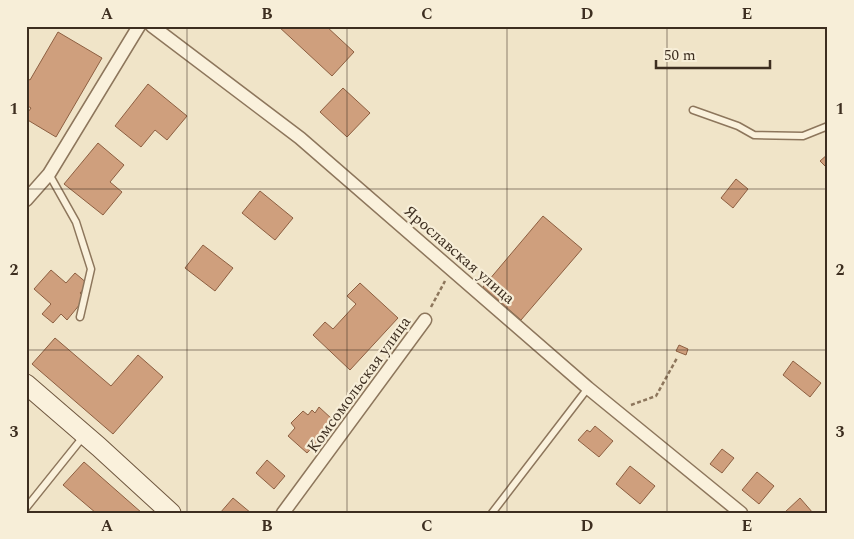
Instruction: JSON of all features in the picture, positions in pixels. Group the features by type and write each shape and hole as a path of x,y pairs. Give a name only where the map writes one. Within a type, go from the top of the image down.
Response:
{"street":[{"path":"26,200 49,174 139,26"},
{"name":"Ярославская улица","path":"152,26 300,138 427,246 588,388 741,513"},
{"name":"Комсомольская улица","path":"283,513 425,320"},
{"path":"26,384 171,513"}],"lane":[{"path":"693,110 738,126 754,135 803,136 828,126"},
{"path":"49,174 76,222 91,269 80,317"},
{"path":"492,513 588,388"},
{"path":"26,508 85,435"}],"path":[{"name":"Комсомольская улица","path":"425,320 451,269"},
{"path":"616,410 656,396 677,358"}],"building":[{"path":"278,26 326,26 354,52 332,76"},
{"path":"58,32 102,58 56,137 26,119 26,115 31,108 26,105 26,78 30,80"},
{"path":"148,84 187,116 167,140 155,130 141,147 115,126"},
{"path":"343,88 370,113 347,137 320,112"},
{"path":"98,143 124,165 110,182 122,192 103,215 64,184"},
{"path":"828,154 828,169 820,161"},
{"path":"736,179 748,189 733,208 721,198"},
{"path":"260,191 293,218 275,240 242,213"},
{"path":"543,216 582,249 521,320 483,287"},
{"path":"203,245 233,268 215,291 185,268"},
{"path":"51,270 66,283 75,273 88,284 80,293 85,298 67,320 61,314 53,323 42,314 51,304 34,289"},
{"path":"360,283 398,318 350,370 313,335 325,322 333,329 356,304 347,296"},
{"path":"55,338 111,386 138,355 163,377 113,434 32,364"},
{"path":"679,345 688,349 686,355 676,351"},
{"path":"793,361 821,383 810,397 783,375"},
{"path":"319,407 332,419 326,426 329,429 307,453 288,436 295,428 291,423 303,411 308,415 312,410 315,413"},
{"path":"595,426 613,441 599,457 578,440 587,430 590,432"},
{"path":"722,449 734,458 722,473 710,464"},
{"path":"267,460 285,476 274,489 256,473"},
{"path":"84,462 142,513 96,513 63,485"},
{"path":"630,466 655,486 640,504 616,484"},
{"path":"757,472 774,486 759,504 742,490"},
{"path":"233,498 251,513 220,513"},
{"path":"800,498 813,513 784,513"}]}
